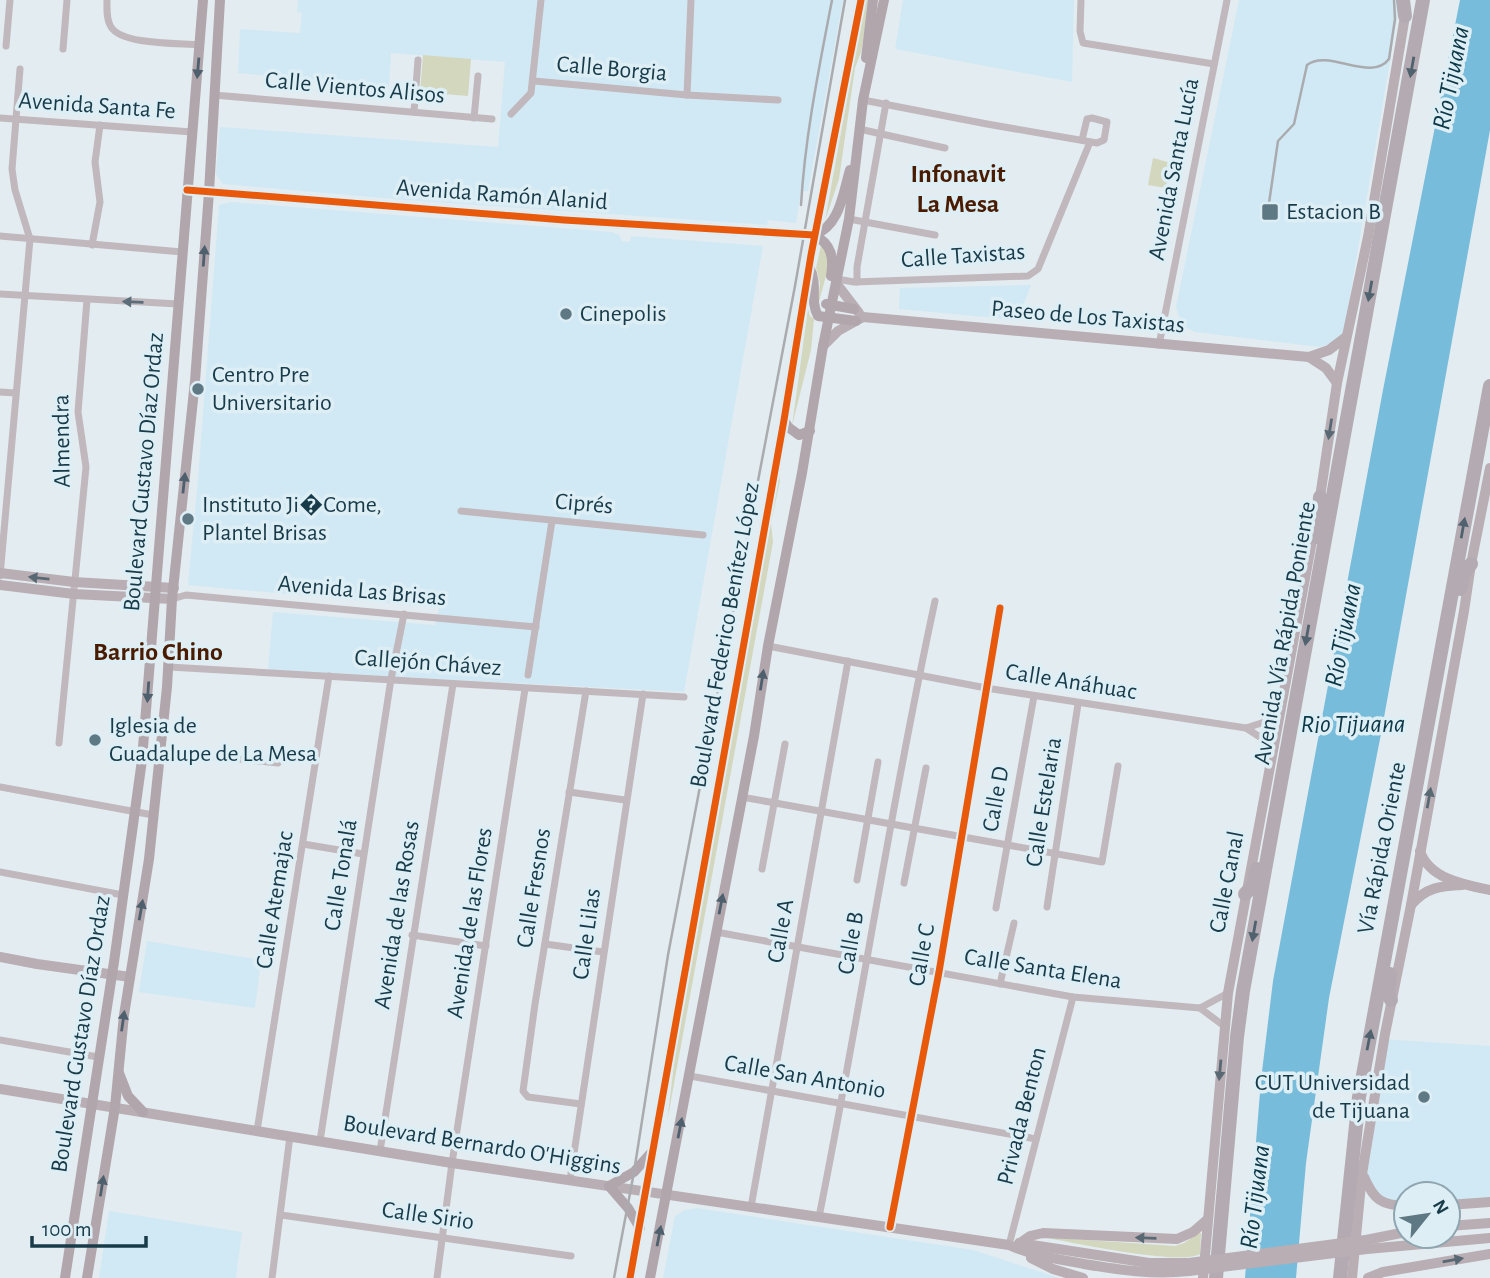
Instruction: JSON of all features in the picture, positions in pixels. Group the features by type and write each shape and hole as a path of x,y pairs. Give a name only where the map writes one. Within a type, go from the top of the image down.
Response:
{"highway":[{"path":"1405,0 1405,16"},
{"name":"Avenida Vía Rápida Poniente","path":"1216,1278 1237,1037 1311,611 1423,0"},
{"path":"1369,225 1375,218 1396,127 1402,121"},
{"name":"Vía Rápida Oriente","path":"1340,1278 1359,1097 1490,386"},
{"path":"1311,611 1320,497"},
{"path":"1435,688 1441,677 1463,574 1471,564"},
{"path":"1245,894 1254,881 1284,747 1290,736"},
{"path":"1391,1000 1388,985 1416,831 1412,812"}],"main road":[{"name":"Boulevard Gustavo Díaz Ordaz","path":"65,1278 143,747 203,0"},
{"name":"Boulevard Gustavo Díaz Ordaz","path":"87,1278 115,1107 117,1064 149,859 169,667 173,594 195,381 220,0"},
{"name":"Boulevard Federico Benítez López","path":"630,1278 784,420 814,235 861,0"},
{"path":"864,94 867,39 873,0"},
{"name":"Boulevard Federico Benítez López","path":"650,1278 810,431 828,304 836,281 849,219 864,94 884,0"},
{"name":"Avenida Vía Rápida Poniente","path":"1320,497 1337,383 1369,225 1405,16"},
{"path":"814,235 823,232 832,223 856,154"},
{"name":"Avenida Ramón Alanid","path":"187,190 564,220 814,235"},
{"path":"814,235 827,243 832,253 828,304 858,316"},
{"path":"809,267 815,277 815,312 818,316 858,316"},
{"path":"836,281 858,316"},
{"path":"823,346 858,316"},
{"name":"Paseo de Los Taxistas","path":"858,316 1309,358"},
{"path":"817,382 814,363 826,317"},
{"path":"1309,358 1329,350 1346,337"},
{"path":"1309,358 1326,368 1337,383"},
{"path":"784,420 788,427 799,435 810,431"},
{"path":"1352,1278 1362,1174 1391,1000 1411,905 1490,468"},
{"name":"Calle Canal","path":"1203,1278 1228,993 1320,497"},
{"path":"0,574 156,587 173,594"},
{"path":"0,585 155,600 173,594"},
{"path":"1420,850 1423,859 1438,874 1465,885 1490,890"},
{"path":"1411,905 1420,895 1439,886 1465,885"},
{"path":"0,957 130,977"},
{"path":"117,1064 128,1096 143,1112"},
{"name":"Boulevard Bernardo O'Higgins","path":"0,1089 452,1163 1016,1246 1038,1256 1148,1273 1366,1245 1490,1238"},
{"path":"640,1228 628,1208 609,1186 634,1172 652,1152"},
{"path":"1362,1174 1377,1199 1392,1205"},
{"path":"1462,1204 1490,1202"},
{"path":"1083,1278 1043,1265 1016,1246 1030,1236 1043,1233 1177,1239 1193,1232 1208,1219"},
{"path":"1462,1225 1490,1223"},
{"name":"Boulevard Bernardo O'Higgins","path":"1366,1245 1392,1237"},
{"path":"1368,1278 1383,1272 1490,1254"}],"street":[{"path":"6,46 10,0"},
{"path":"63,50 67,0"},
{"path":"107,0 107,15 116,33 135,40 200,45"},
{"path":"511,114 531,93 541,0"},
{"path":"687,95 691,0"},
{"path":"1081,0 1080,31 1083,43 1087,45 1214,64"},
{"name":"Avenida Santa Lucía","path":"1159,345 1227,0"},
{"path":"414,112 418,60"},
{"path":"0,574 30,239 15,190 12,169 20,69"},
{"path":"474,118 478,76"},
{"name":"Calle Borgia","path":"534,81 778,100"},
{"path":"858,282 857,267 886,103 864,94"},
{"name":"Calle Vientos Alisos","path":"214,95 492,119"},
{"name":"Calle Taxistas","path":"836,281 1028,276 1034,273 1038,270 1086,141 886,103"},
{"name":"Avenida Santa Fe","path":"0,118 192,132"},
{"path":"92,245 100,202 95,162 100,125"},
{"path":"859,130 945,148"},
{"path":"849,219 935,235"},
{"path":"0,236 182,252"},
{"path":"0,294 178,304"},
{"name":"Almendra","path":"58,743 86,467 78,412 87,300"},
{"path":"0,392 15,393"},
{"name":"Ciprés","path":"461,511 703,535"},
{"path":"528,675 552,521"},
{"name":"Avenida Las Brisas","path":"173,594 536,627"},
{"name":"Calle B","path":"820,1217 919,675 935,601"},
{"name":"Calle C","path":"890,1227 963,837 1000,608"},
{"name":"Calle Tonalá","path":"320,1141 363,854 404,614"},
{"name":"Calle Anáhuac","path":"768,646 1078,704 1246,728 1275,747"},
{"name":"Calle A","path":"751,1207 848,661"},
{"name":"Callejón Chávez","path":"169,667 684,697"},
{"name":"Calle Atemajac","path":"257,1130 329,676"},
{"name":"Avenida de las Rosas","path":"380,1151 453,684"},
{"name":"Avenida de las Flores","path":"437,1278 452,1163 525,689"},
{"name":"Calle Fresnos","path":"581,1104 528,1097 523,1091 586,691"},
{"name":"Calle Lilas","path":"570,1180 643,694"},
{"name":"Calle D","path":"996,908 1034,696"},
{"name":"Calle Estelaria","path":"1047,907 1078,704"},
{"name":"Calle Anáhuac","path":"1246,728 1280,717"},
{"path":"762,869 785,744"},
{"path":"160,751 278,763"},
{"path":"857,880 878,762"},
{"path":"742,797 1102,862 1118,766"},
{"path":"904,883 926,768"},
{"path":"0,787 153,815"},
{"path":"569,792 625,800"},
{"path":"303,844 363,854"},
{"path":"0,872 123,895"},
{"path":"1000,984 1014,923"},
{"name":"Calle Santa Elena","path":"716,932 1073,997 1200,1008"},
{"path":"412,935 486,946"},
{"path":"545,944 604,952"},
{"path":"1224,1026 1200,1008 1228,993"},
{"name":"Privada Benton","path":"1016,1246 1036,1139 1073,997"},
{"path":"0,1040 98,1057"},
{"name":"Calle San Antonio","path":"690,1076 1036,1139"},
{"path":"272,1278 290,1136"},
{"name":"Calle Sirio","path":"281,1214 571,1256"}],"shaded area":[{"path":"298,0 843,0 808,191 801,191 796,223 768,220 767,225 406,200 223,184 216,174 220,127 498,147 505,62 391,53 389,87 238,73 240,29 300,33 302,13 297,12"},
{"path":"903,0 1074,0 1072,82 895,49"},
{"path":"1239,0 1397,0 1397,20 1344,331 1339,339 1319,347 1195,332 1180,320 1176,307"},
{"path":"232,202 612,232 619,235 622,241 630,242 631,236 763,246 684,692 268,670 273,612 435,625 439,608 188,585 219,205"},
{"path":"1031,285 1018,320 899,309 900,288"},
{"path":"147,941 261,960 255,1008 139,992"},
{"name":"CUT Universidad de Tijuana","path":"1381,1039 1490,1046 1490,1200 1462,1202 1462,1180 1392,1180 1392,1204 1388,1204 1372,1192 1365,1166"},
{"path":"697,1208 973,1250 1059,1278 663,1278 675,1216 685,1210"},
{"path":"109,1211 242,1232 236,1278 99,1278"}],"green space":[{"path":"865,0 870,0 861,52 855,68 839,179 825,221"},
{"path":"423,55 471,59 468,96 420,92"},
{"path":"1153,158 1171,163 1166,188 1148,185"},
{"path":"821,245 825,246 829,265 817,309 820,283 816,268"},
{"path":"808,309 814,319 811,350 792,426"},
{"path":"779,472 780,481 771,523 773,542 667,1122 678,1032"},
{"path":"1199,1233 1200,1254 1189,1257 1124,1252 1042,1237 1175,1246"}],"water":[{"name":"Rio Tijuana","path":"1460,0 1490,0 1490,130 1381,734 1329,998 1306,1163 1296,1278 1245,1278 1261,1080 1273,981 1383,390"}],"railway":[{"path":"801,205 809,128 832,0"},
{"path":"614,1278 634,1172 668,955 795,286 845,0"},
{"path":"1267,217 1278,141 1294,124 1307,65 1326,60 1361,67 1381,65 1389,59 1395,19 1394,0"}],"cycle path":[{"path":"630,1278 784,420 811,255 861,0"},
{"path":"187,190 564,220 814,235"},
{"path":"890,1227 939,972 1000,608"}],"place":[{"name":"Estacion B","path":"1270,212"},
{"name":"Cinepolis","path":"566,314"},
{"name":"Centro Pre Universitario","path":"198,389"},
{"name":"Instituto Ji�Come, Plantel Brisas","path":"188,519"},
{"name":"Iglesia de Guadalupe de La Mesa","path":"95,740"},
{"name":"CUT Universidad de Tijuana","path":"1424,1097"}],"district":[{"name":"Infonavit La Mesa","path":"958,189"},
{"name":"Barrio Chino","path":"158,652"}],"water label":[{"name":"Río Tijuana","path":"1451,78"},
{"name":"Río Tijuana","path":"1343,635"},
{"name":"Río Tijuana","path":"1255,1197"}]}
